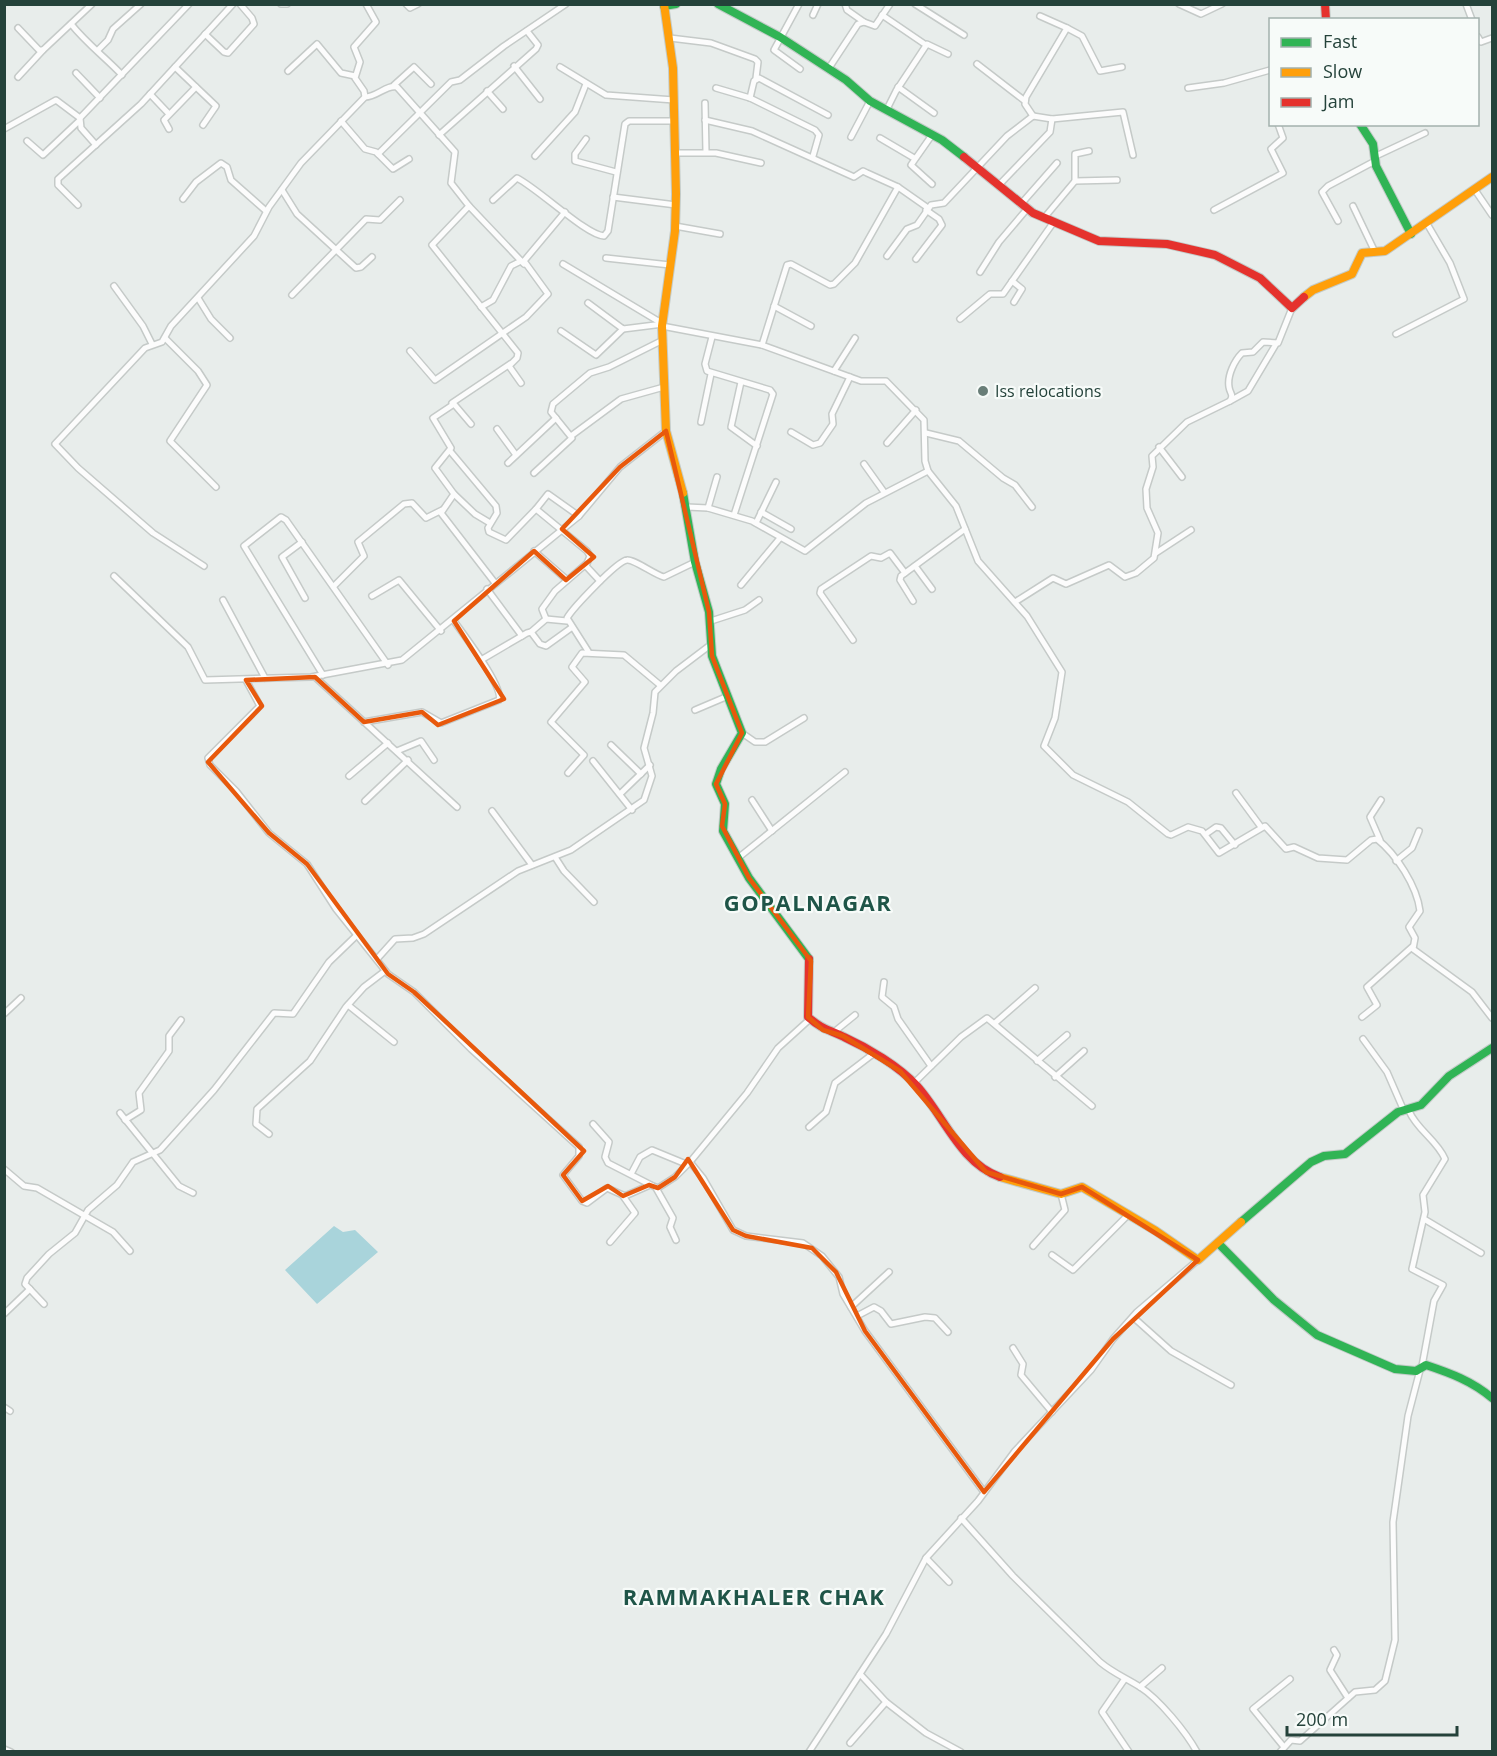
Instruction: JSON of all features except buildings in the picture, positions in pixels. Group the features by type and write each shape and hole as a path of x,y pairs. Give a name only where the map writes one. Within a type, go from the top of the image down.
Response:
{"street":[{"path":"18,77 92,4"},
{"path":"98,50 108,40 113,29 141,4"},
{"path":"27,141 39,154 43,155 80,120 189,4"},
{"path":"78,205 56,183 150,94 233,4"},
{"path":"205,34 228,53 254,24 252,18 240,4"},
{"path":"281,4 287,4"},
{"path":"355,76 360,62 355,44 376,22 366,4"},
{"path":"406,4 410,8 418,4"},
{"path":"378,154 452,82 462,79 566,4"},
{"path":"676,4 664,5 670,38 674,100 676,205 662,325 666,431 687,507 695,562 711,621 709,646 742,733 755,742 765,742 804,718"},
{"path":"718,4 780,37 829,68 870,101 932,135 977,167 1024,206 1053,223 1099,241 1167,244 1201,250 1254,274 1292,308"},
{"path":"813,15 818,4"},
{"path":"845,4 847,10 864,22 875,26 890,4"},
{"path":"915,4 964,35"},
{"path":"1179,4 1201,14 1222,4"},
{"path":"797,5 780,37 775,52 800,69"},
{"path":"882,15 926,45 929,44 948,54"},
{"path":"1040,16 1082,36 1100,71 1122,67"},
{"path":"829,68 858,24 864,22"},
{"path":"71,24 88,45 98,50 122,75"},
{"path":"18,28 39,50 43,50"},
{"path":"1025,101 1066,28"},
{"path":"439,135 538,47 527,31"},
{"path":"670,38 718,44 755,59 758,62 756,78 750,98"},
{"path":"1479,39 1481,42 1492,38"},
{"path":"288,71 317,44 341,73 355,76 364,91 365,98"},
{"path":"888,109 898,87 926,45"},
{"path":"977,64 1025,101 1033,116"},
{"path":"514,66 540,99"},
{"path":"560,67 609,96 674,100"},
{"path":"175,68 216,106 202,125"},
{"path":"204,566 153,533 78,468 55,444 152,344 159,344 165,339 171,326 254,236 267,212 301,163 341,121 365,98 375,96 394,86 414,68 430,84"},
{"path":"1188,88 1233,81 1269,70"},
{"path":"76,73 100,98"},
{"path":"756,78 828,115"},
{"path":"535,156 575,112 586,84"},
{"path":"394,86 456,154 451,183 548,294 526,317 503,335 435,380 410,351"},
{"path":"169,129 164,120 196,87"},
{"path":"898,87 934,113"},
{"path":"716,88 750,98 818,131 813,156"},
{"path":"486,91 503,109"},
{"path":"150,94 169,114"},
{"path":"4,129 56,100 80,120 81,128 96,145"},
{"path":"851,137 870,101"},
{"path":"705,103 706,152"},
{"path":"887,256 907,229 917,225 933,203 944,203 1019,124 1033,116 1052,119 1123,112 1133,155"},
{"path":"999,185 1050,132 1052,119"},
{"path":"705,120 752,130 813,156 854,177 863,171 898,187 939,219 942,225 916,259"},
{"path":"341,121 365,149 378,154 393,169 410,159"},
{"path":"493,200 517,178 534,187 590,231 604,236 627,123 674,121"},
{"path":"1214,210 1283,173 1271,149 1283,138 1279,126"},
{"path":"1361,126 1373,144 1379,173 1411,234"},
{"path":"1338,221 1322,192 1328,186 1376,158 1425,133"},
{"path":"932,135 914,158 912,167 932,184"},
{"path":"880,138 914,158"},
{"path":"586,139 575,154 575,161 616,172"},
{"path":"1044,218 1075,181 1075,154 1089,151"},
{"path":"675,153 706,152 761,163"},
{"path":"183,199 196,182 221,162 227,167 229,178 267,212"},
{"path":"980,272 1024,206 1057,163"},
{"path":"1015,602 1049,579 1055,578 1066,584 1106,565 1112,566 1122,577 1132,575 1154,558 1158,533 1147,508 1146,489 1153,467 1152,456 1159,447 1191,420 1248,391 1276,344 1292,308 1313,290 1352,274 1362,253 1366,250 1384,251 1492,177"},
{"path":"1075,181 1117,180"},
{"path":"762,345 789,264 832,285 852,268 898,187"},
{"path":"282,190 297,214 358,268 372,257"},
{"path":"1475,190 1492,215"},
{"path":"613,197 676,205"},
{"path":"292,295 366,219 380,220 400,200"},
{"path":"469,206 432,245 518,353 517,358 510,364 433,418 451,445 450,451 435,468 454,494 475,514 490,523"},
{"path":"1353,207 1375,252"},
{"path":"482,307 493,300 497,289 565,212"},
{"path":"1396,334 1464,299 1450,263 1426,222"},
{"path":"960,319 990,294 1002,295 1053,223"},
{"path":"675,226 720,234"},
{"path":"606,258 670,265"},
{"path":"563,264 662,325 712,337 762,345 866,382 875,379 886,381 915,410 924,420 925,461 928,471 953,501 978,561 1015,602 1062,672 1054,718 1044,740 1046,749 1073,775 1128,802 1168,834 1188,827 1206,834 1219,853 1261,827 1269,828 1286,849 1294,847 1321,858 1347,860 1371,840 1380,840"},
{"path":"1012,281 1022,289 1014,302"},
{"path":"114,286 143,326 152,344"},
{"path":"198,298 211,319 230,338"},
{"path":"588,303 623,329"},
{"path":"774,306 811,326"},
{"path":"561,331 596,355 623,329 662,325"},
{"path":"712,337 705,364 707,371 770,390 773,394 734,515"},
{"path":"834,371 855,338"},
{"path":"165,339 198,371 207,386 170,441 216,487"},
{"path":"572,436 551,412 552,406 590,373 609,367 663,340"},
{"path":"1230,401 1233,396 1229,381 1238,357 1242,353 1253,352 1263,342 1276,344"},
{"path":"510,364 521,383"},
{"path":"701,422 711,374"},
{"path":"791,432 813,445 820,444 833,424 832,414 850,377"},
{"path":"741,382 731,426 757,446"},
{"path":"534,473 572,436 621,399 664,387"},
{"path":"452,403 471,424"},
{"path":"887,443 915,410"},
{"path":"508,463 556,418"},
{"path":"496,429 516,455"},
{"path":"114,576 188,648 205,680 315,676 388,665 402,660 454,621 487,589 579,516 620,467 666,431"},
{"path":"926,433 959,441 1003,478 1015,485 1032,507"},
{"path":"1159,447 1182,477"},
{"path":"450,451 496,506 497,513 490,523 489,532 506,540 548,494 579,516"},
{"path":"864,464 884,492"},
{"path":"687,507 708,508 756,523 805,551 838,523 884,492 928,471"},
{"path":"708,508 717,477"},
{"path":"756,523 776,482"},
{"path":"334,586 364,556 358,542 404,504 412,502 426,518 442,510 454,494"},
{"path":"536,509 590,554 586,564 566,579 543,607 546,619"},
{"path":"442,510 444,519 495,583"},
{"path":"761,512 792,529"},
{"path":"323,675 244,546 281,517 286,520 334,586 388,665"},
{"path":"912,601 900,580 905,573 965,529"},
{"path":"1156,552 1191,530"},
{"path":"741,585 780,538"},
{"path":"302,542 282,557 305,598"},
{"path":"534,551 566,579"},
{"path":"853,640 820,593 821,589 871,556 881,558 890,554 905,573"},
{"path":"567,621 570,613 600,581 626,560 664,577 695,562"},
{"path":"586,564 600,581"},
{"path":"915,566 932,589"},
{"path":"372,596 399,580 441,631"},
{"path":"487,589 522,636"},
{"path":"223,600 265,678"},
{"path":"711,621 745,610 759,600"},
{"path":"481,660 531,633 546,619 567,621"},
{"path":"363,722 422,712 441,723 501,698 481,660 454,621"},
{"path":"567,621 588,651"},
{"path":"531,633 540,644 546,646 571,628"},
{"path":"380,957 395,939 413,938 424,934 518,871 532,865 558,861 644,800 652,776 644,744 652,719 655,692 660,685 709,646"},
{"path":"568,773 584,756 551,722 584,684 584,680 572,667 582,653 588,651 624,655 660,685"},
{"path":"315,676 457,807"},
{"path":"246,680 260,706 210,756 210,765 236,791 269,832 307,864 327,896 357,935 380,957 385,971 414,992 471,1049 579,1147 579,1156 563,1175 582,1201 587,1203 607,1188 622,1196 635,1213 610,1242"},
{"path":"695,710 728,696"},
{"path":"742,733 721,769 716,784 725,804 723,831 749,878 811,961 807,1012 810,1019 823,1030 834,1032 874,1053 914,1083 978,1167 1005,1180 1061,1194 1082,1187 1129,1214 1198,1260"},
{"path":"398,751 421,741 434,760"},
{"path":"349,776 388,743"},
{"path":"611,745 641,774"},
{"path":"365,801 408,760"},
{"path":"593,761 632,810"},
{"path":"620,794 650,765"},
{"path":"738,858 845,772"},
{"path":"1236,793 1261,827"},
{"path":"752,800 772,831"},
{"path":"1362,1017 1377,1005 1368,987 1412,947 1415,938 1408,927 1418,915 1419,905 1412,885 1380,840 1370,817 1381,800"},
{"path":"492,811 532,865"},
{"path":"1206,834 1216,827 1221,828 1234,845"},
{"path":"1396,861 1412,848 1419,831"},
{"path":"558,861 594,902"},
{"path":"44,1304 25,1280 49,1254 75,1233 91,1206 117,1185 133,1162 160,1150 214,1090 274,1013 293,1014 329,962 357,935"},
{"path":"1412,947 1418,955 1472,992 1492,1018"},
{"path":"269,1134 255,1121 257,1109 310,1060 348,1005 364,987 385,971"},
{"path":"884,982 882,998 894,1007 898,1019 931,1066"},
{"path":"995,1023 1035,988"},
{"path":"4,1014 21,998"},
{"path":"348,1005 394,1042"},
{"path":"834,1032 855,1016"},
{"path":"914,1083 980,1021 987,1018 1092,1106"},
{"path":"656,1188 675,1177 688,1163 747,1093 778,1048 810,1019"},
{"path":"125,1120 141,1110 139,1093 169,1051 169,1036 181,1020"},
{"path":"1037,1061 1067,1035"},
{"path":"1290,1679 1253,1709 1282,1749 1291,1740 1300,1741 1335,1713 1357,1691 1375,1690 1383,1684 1393,1650 1395,1621 1393,1522 1408,1416 1421,1368 1434,1301 1443,1285 1412,1270 1424,1219 1423,1195 1445,1159 1438,1147 1414,1122 1387,1072 1363,1039"},
{"path":"809,1752 902,1607 926,1558 984,1492 1015,1451 1052,1412 1133,1317 1311,1162 1324,1156 1345,1154 1398,1112 1422,1105 1449,1076 1492,1048"},
{"path":"1055,1077 1084,1051"},
{"path":"809,1127 826,1112 833,1085 874,1053"},
{"path":"120,1113 179,1186 193,1193"},
{"path":"593,1124 609,1142 605,1159 656,1188 673,1218 670,1227 676,1240"},
{"path":"631,1174 640,1157 652,1150 688,1163 708,1186 733,1230 746,1236 803,1243 812,1248 839,1277 843,1294 857,1316 984,1492"},
{"path":"4,1169 24,1186 40,1190 113,1232 130,1251"},
{"path":"622,1196 650,1185"},
{"path":"1033,1246 1065,1210 1061,1194"},
{"path":"1052,1255 1072,1270 1129,1214"},
{"path":"1424,1219 1461,1238 1481,1253"},
{"path":"1218,1243 1274,1300 1317,1335 1395,1370 1421,1368 1452,1376 1463,1376 1492,1398"},
{"path":"851,1307 890,1272"},
{"path":"4,1314 30,1289"},
{"path":"857,1316 874,1307 881,1311 891,1324 903,1324 925,1317 935,1318 948,1332"},
{"path":"1133,1317 1171,1351 1231,1385"},
{"path":"1013,1348 1023,1364 1021,1376 1052,1412"},
{"path":"4,1407 10,1411"},
{"path":"961,1518 1013,1576 1100,1662 1124,1680 1140,1687 1187,1736 1197,1752"},
{"path":"926,1558 949,1582"},
{"path":"1334,1650 1336,1656 1330,1670 1348,1698"},
{"path":"1140,1687 1162,1668"},
{"path":"860,1674 886,1702 926,1733 960,1752"},
{"path":"1124,1680 1102,1712 1129,1752"},
{"path":"850,1743 886,1702"},
{"path":"4,1749 11,1752"}],"highlighted area":[{"path":"666,431 709,612 712,656 742,733 716,784 725,804 722,826 749,878 811,961 808,1017 823,1030 843,1036 900,1071 986,1172 1061,1194 1082,1187 1198,1260 1113,1339 984,1492 865,1331 836,1272 812,1248 746,1236 733,1230 688,1159 675,1177 658,1188 649,1185 623,1196 608,1186 582,1201 563,1175 584,1151 414,992 388,974 307,864 269,833 208,762 262,706 246,680 315,677 364,722 422,712 438,725 504,699 454,621 534,551 566,580 594,557 562,529 620,467"}],"water":[{"path":"334,1226 343,1232 355,1230 378,1252 317,1304 285,1270"}],"traffic: fast":[{"path":"664,6 676,4"},
{"path":"718,4 780,37 846,80 870,101 942,140 964,157"},
{"path":"1361,126 1373,144 1376,166 1411,234"},
{"path":"683,493 695,562 709,612 712,656 742,733 721,769 716,784 725,804 723,831 749,878 809,959"},
{"path":"1241,1222 1311,1162 1324,1156 1345,1154 1398,1112 1421,1105 1449,1076 1492,1048"},
{"path":"1218,1243 1274,1300 1317,1335 1395,1369 1416,1371 1426,1365 1444,1371 1469,1382 1492,1398"}],"traffic: slow":[{"path":"664,4 673,68 676,194 675,231 662,326 666,431 683,493"},
{"path":"1304,297 1313,290 1352,274 1362,253 1385,251 1492,177"},
{"path":"1000,1177 1061,1194 1082,1187 1156,1231 1198,1260 1241,1222"}],"traffic: jam":[{"path":"1325,4 1326,18"},
{"path":"964,157 1033,213 1099,241 1167,244 1215,255 1260,278 1292,308 1304,297"},
{"path":"809,959 808,1017 822,1027 873,1052 901,1071 927,1098 963,1150 986,1170 1000,1177"}],"place":[{"name":"Iss relocations","path":"983,391"}],"district":[{"name":"GOPALNAGAR","path":"808,903"},
{"name":"RAMMAKHALER CHAK","path":"754,1597"}]}
